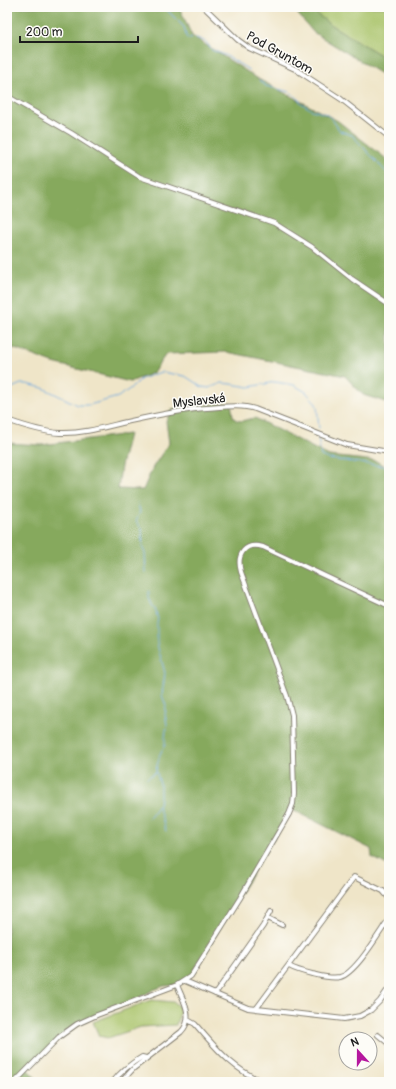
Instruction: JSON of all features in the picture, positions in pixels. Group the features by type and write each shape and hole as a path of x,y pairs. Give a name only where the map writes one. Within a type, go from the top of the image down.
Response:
{"street":[{"name":"Pod Gruntom","path":"204,7 249,48 296,69 341,99 389,136"},
{"path":"7,96 72,133 140,177 274,223 312,247 352,279 389,304"},
{"name":"Myslavská","path":"7,420 38,430 72,432 92,430 173,412 244,406 347,444 389,452"},
{"path":"15,1082 59,1037 77,1024 177,985 191,976 198,967 283,826 293,804 294,794 290,706 241,572 239,564 241,555 249,547 264,547 389,606"},
{"path":"256,1009 354,877 383,891 389,898"},
{"path":"215,994 272,911"},
{"path":"268,918 282,925"},
{"path":"289,966 294,969 322,976 335,978 343,976 354,967 389,919"},
{"path":"185,981 248,1008 349,1019 360,1016 371,1010 380,1001 389,988"},
{"path":"121,1082 134,1068 181,1032 185,1027 188,1020 187,1010 177,985"},
{"path":"188,1020 195,1024 235,1067 253,1078 264,1082"},
{"path":"378,1035 389,1044"},
{"path":"113,1082 120,1073 131,1064 142,1057 146,1058"}],"green space":[{"path":"7,7 174,7 181,11 192,36 260,80 338,121 389,161 389,403 363,395 345,376 227,352 166,354 153,373 130,382 53,363 7,346"},
{"path":"292,7 308,7 331,25 389,60 389,79 313,32"},
{"path":"308,7 389,7 389,60 331,25"},
{"path":"231,403 233,416 236,420 241,421 255,418 329,456 376,461 389,469 389,866 372,857 371,849 291,809 191,976 177,985 164,986 153,990 123,1006 97,1015 67,1031 27,1069 40,1082 7,1082 7,443 41,445 129,434 121,466 118,489 143,490 153,467 169,443 166,421 171,410 182,407"},
{"path":"151,1000 173,1002 179,1006 180,1012 176,1025 141,1027 108,1038 99,1036 93,1022"}],"waterway":[{"path":"164,7 184,27 187,39 197,38 206,42 212,50 225,55 249,70"},
{"path":"259,80 266,86 290,92 299,99 301,103 312,110 326,114 332,119 340,131 352,135 389,175"},
{"path":"7,390 21,384 27,384 43,388 78,405 89,405 118,397 141,379 161,372 185,376 202,387 209,388 222,383 249,387 275,382 294,385 306,392 317,406 319,428"},
{"path":"318,436 321,456 329,459 389,468"},
{"path":"138,503 140,512 136,521 142,529 146,573"},
{"path":"148,819 159,804 160,784 156,770 160,754 165,745 167,724 165,715 166,706 162,695 165,673 157,644 158,619 149,598 149,591"},
{"path":"147,778 156,772"},
{"path":"158,805 166,831"}]}
